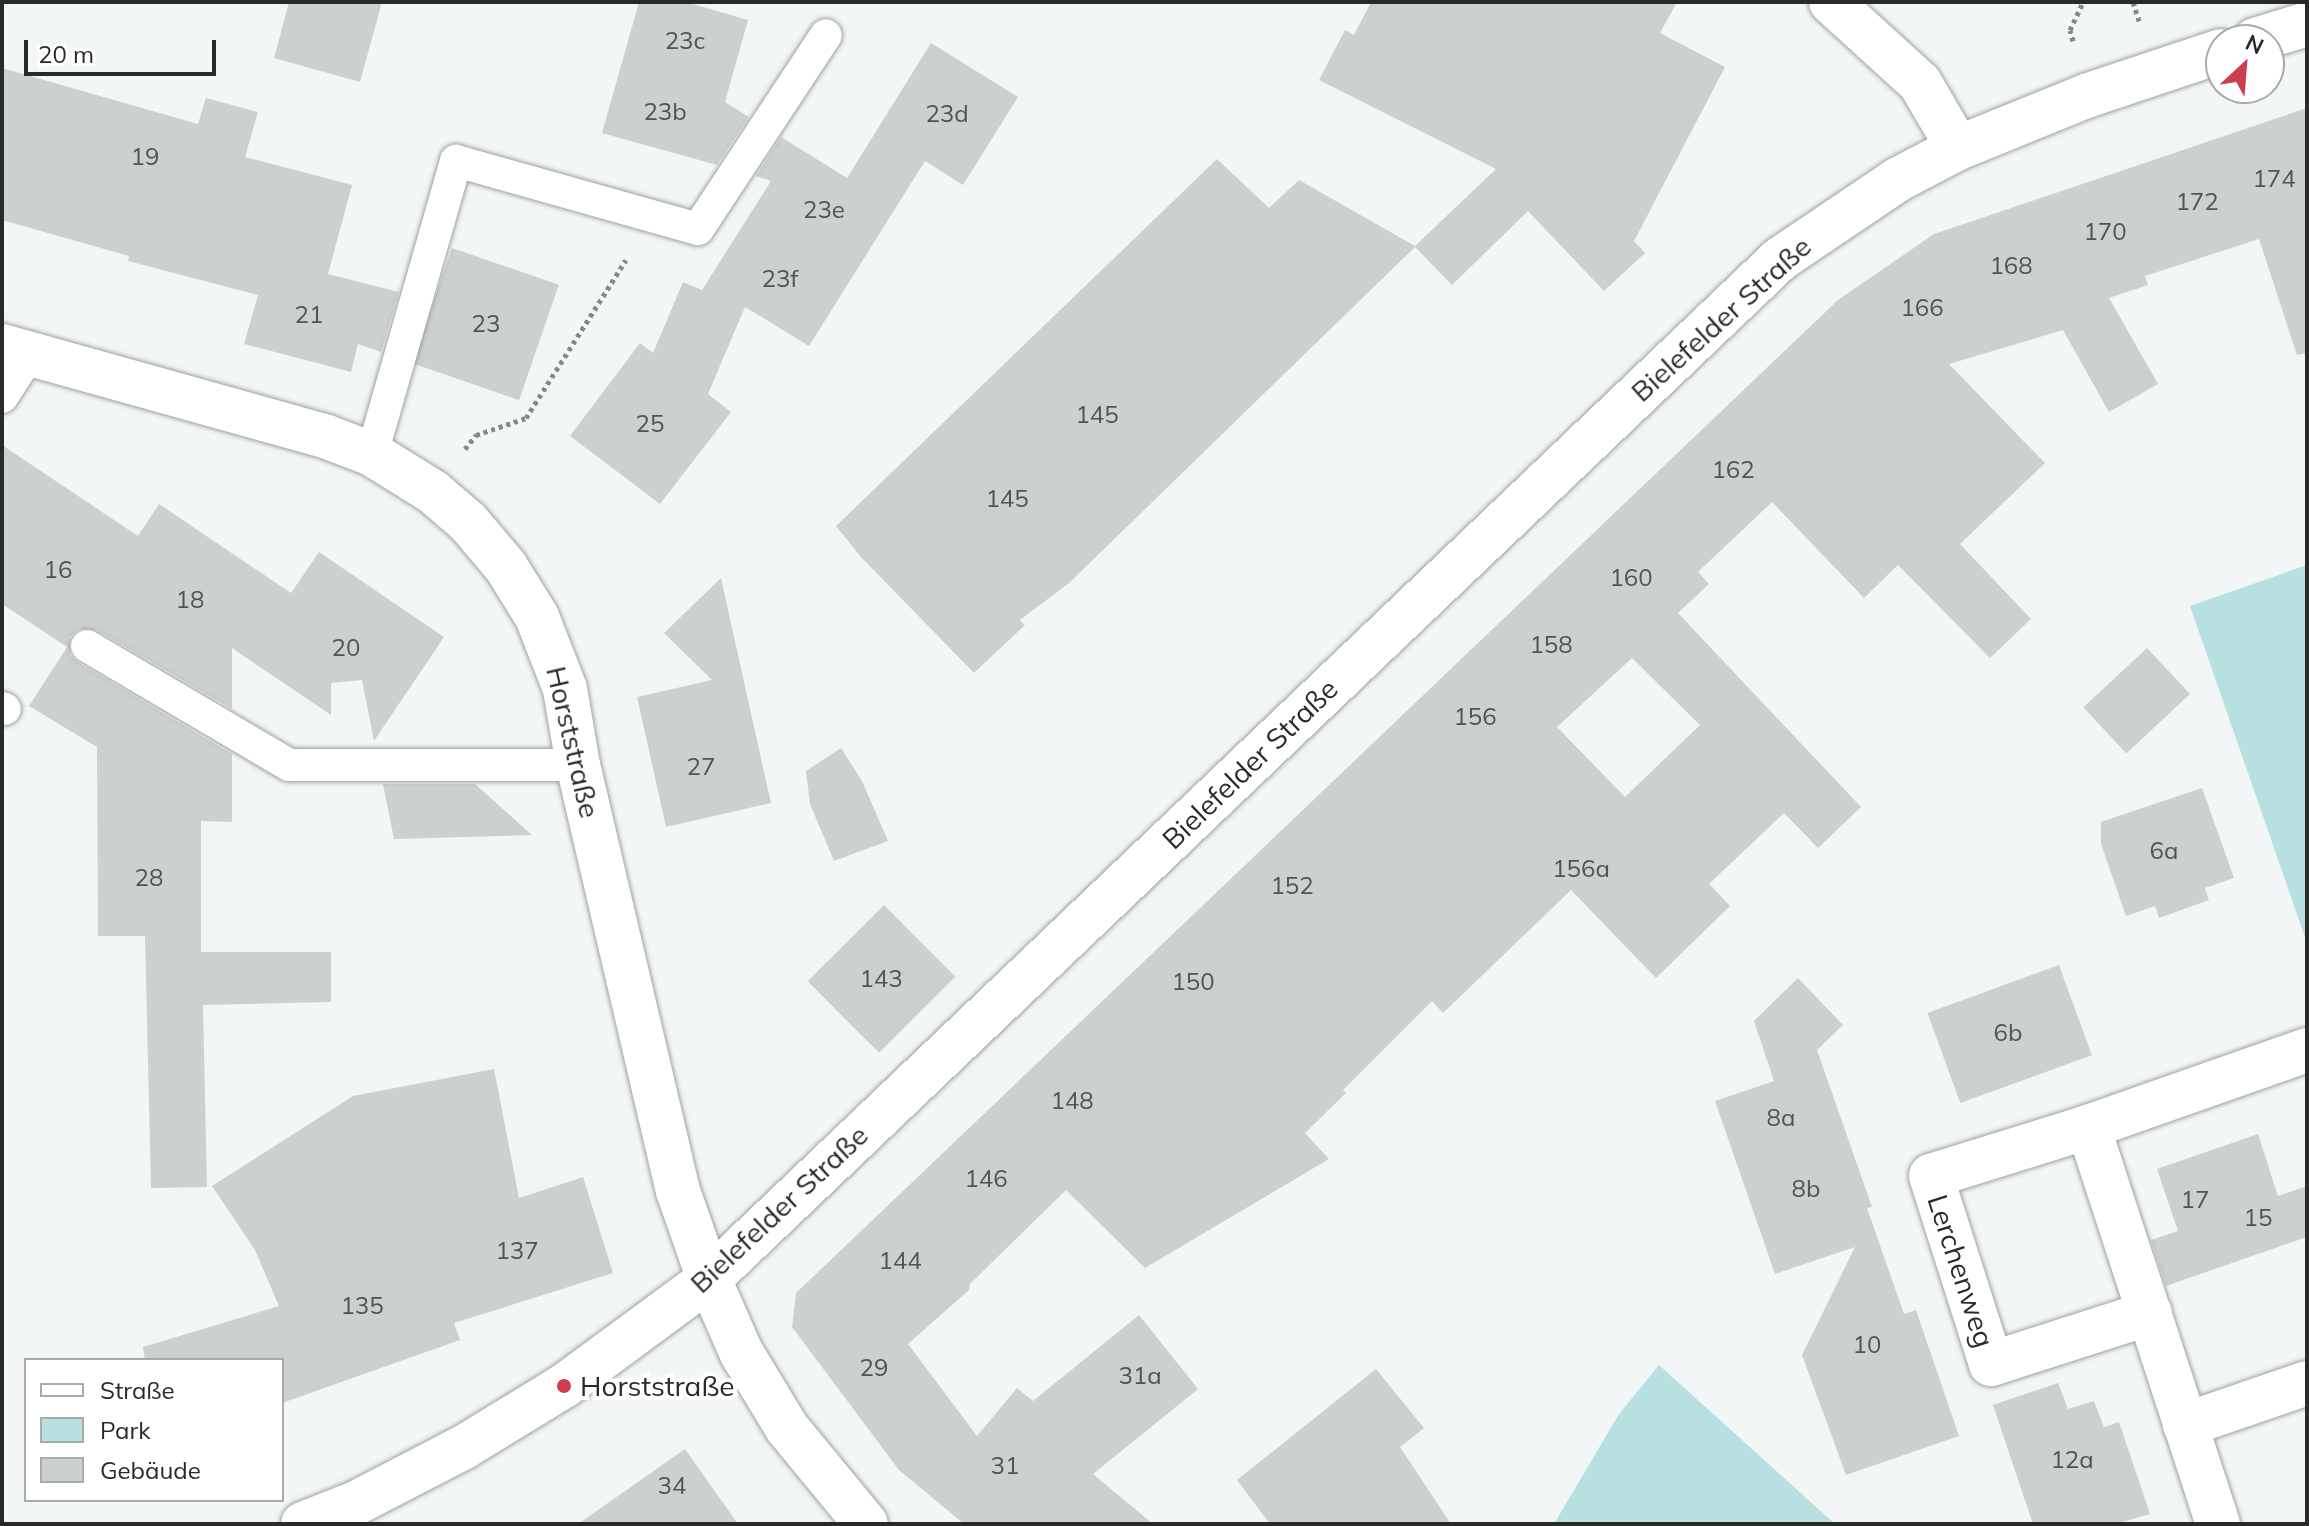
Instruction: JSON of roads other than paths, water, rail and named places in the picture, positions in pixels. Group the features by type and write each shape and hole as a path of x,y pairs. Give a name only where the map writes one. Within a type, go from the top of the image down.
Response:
{"street":[{"path":"1831,2 1920,83 1958,148"},
{"path":"2285,31 2307,24"},
{"name":"Bielefelder Straße","path":"303,1524 356,1503 423,1468 564,1386 709,1279 1780,259 1897,180 1958,148 2086,96 2205,56"},
{"name":"Horststraße","path":"16,350 327,437 372,454 433,492 468,522 506,567 537,617 565,689 578,765 678,1191 709,1279 741,1352 787,1428 866,1524"},
{"name":"Lerchenweg","path":"2150,1313 1991,1364 1931,1176 2088,1127 2307,1050"},
{"path":"2088,1127 2218,1524"},
{"path":"2185,1425 2307,1383"}],"lane":[{"path":"372,454 456,161 698,229 826,35"},
{"path":"2,397 16,350"},
{"path":"87,646 289,765 578,765"}],"place":[{"name":"Horststraße","path":"564,1386"}]}
